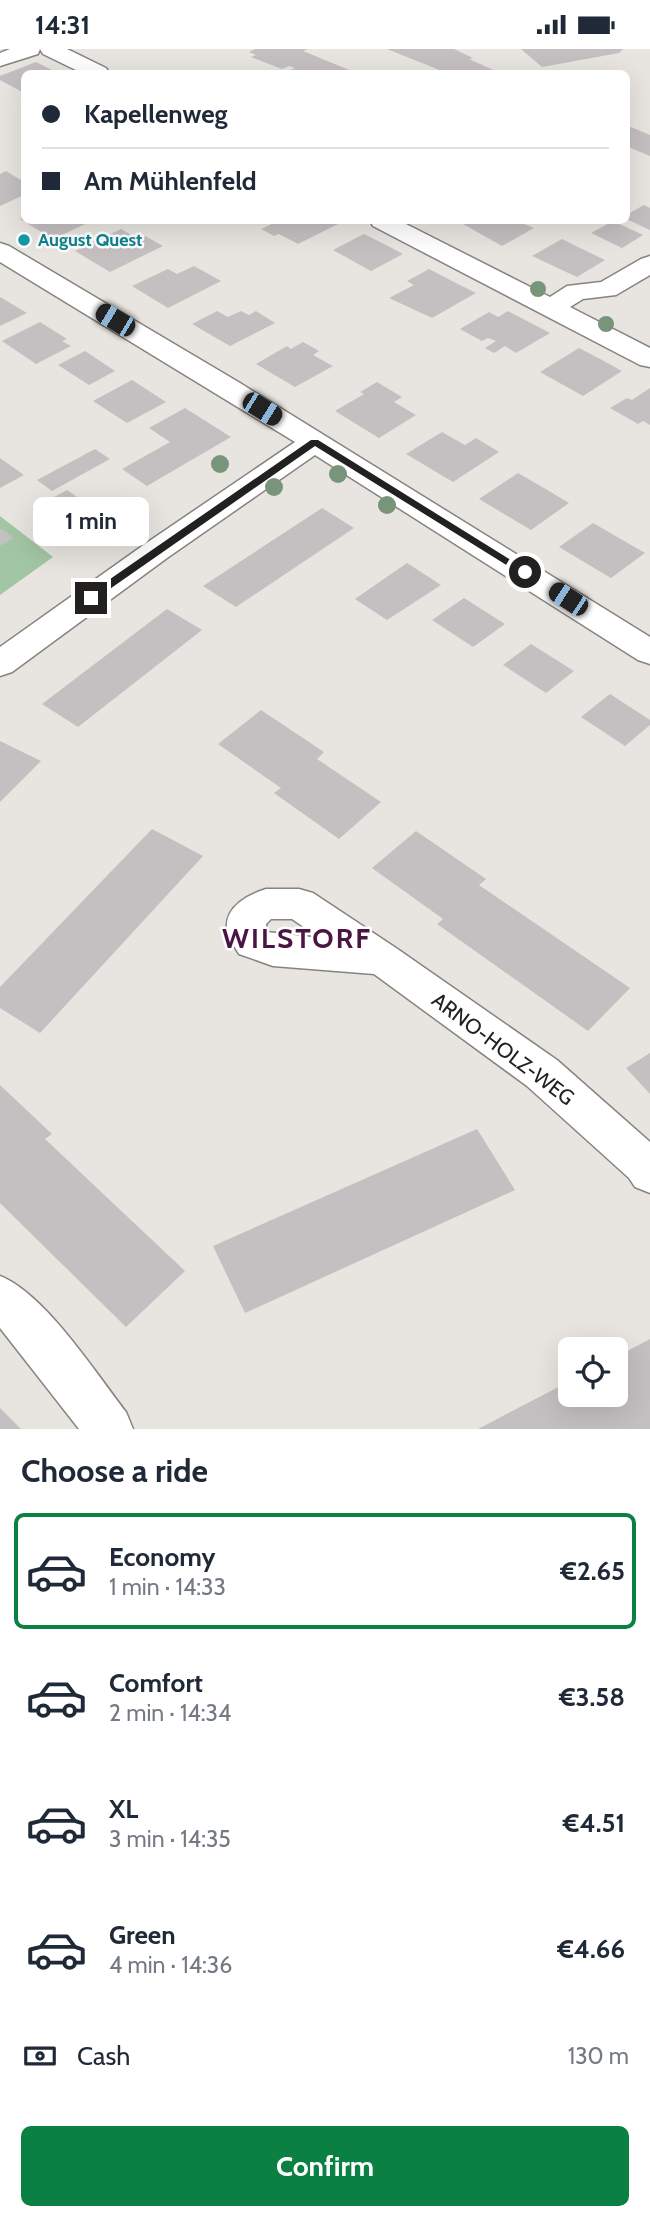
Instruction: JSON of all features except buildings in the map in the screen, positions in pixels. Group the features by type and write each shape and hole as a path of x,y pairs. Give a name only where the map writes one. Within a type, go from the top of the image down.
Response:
{"street":[{"path":"0,60 30,49"},
{"path":"51,49 92,70"},
{"path":"398,224 650,359"},
{"path":"0,251 315,442 650,652"},
{"path":"551,308 576,292 607,289 650,264"},
{"path":"0,664 156,551 315,442"},
{"name":"ARNO-HOLZ-WEG","path":"382,959 542,1073 644,1164 650,1173"},
{"path":"0,1298 23,1318 109,1429"}],"green space":[{"path":"0,516 53,557 0,595"}],"place":[{"name":"August Quest","path":"24,240"}],"district":[{"name":"WILSTORF","path":"297,938"}],"route":[{"path":"91,598 315,442 525,572"}]}
